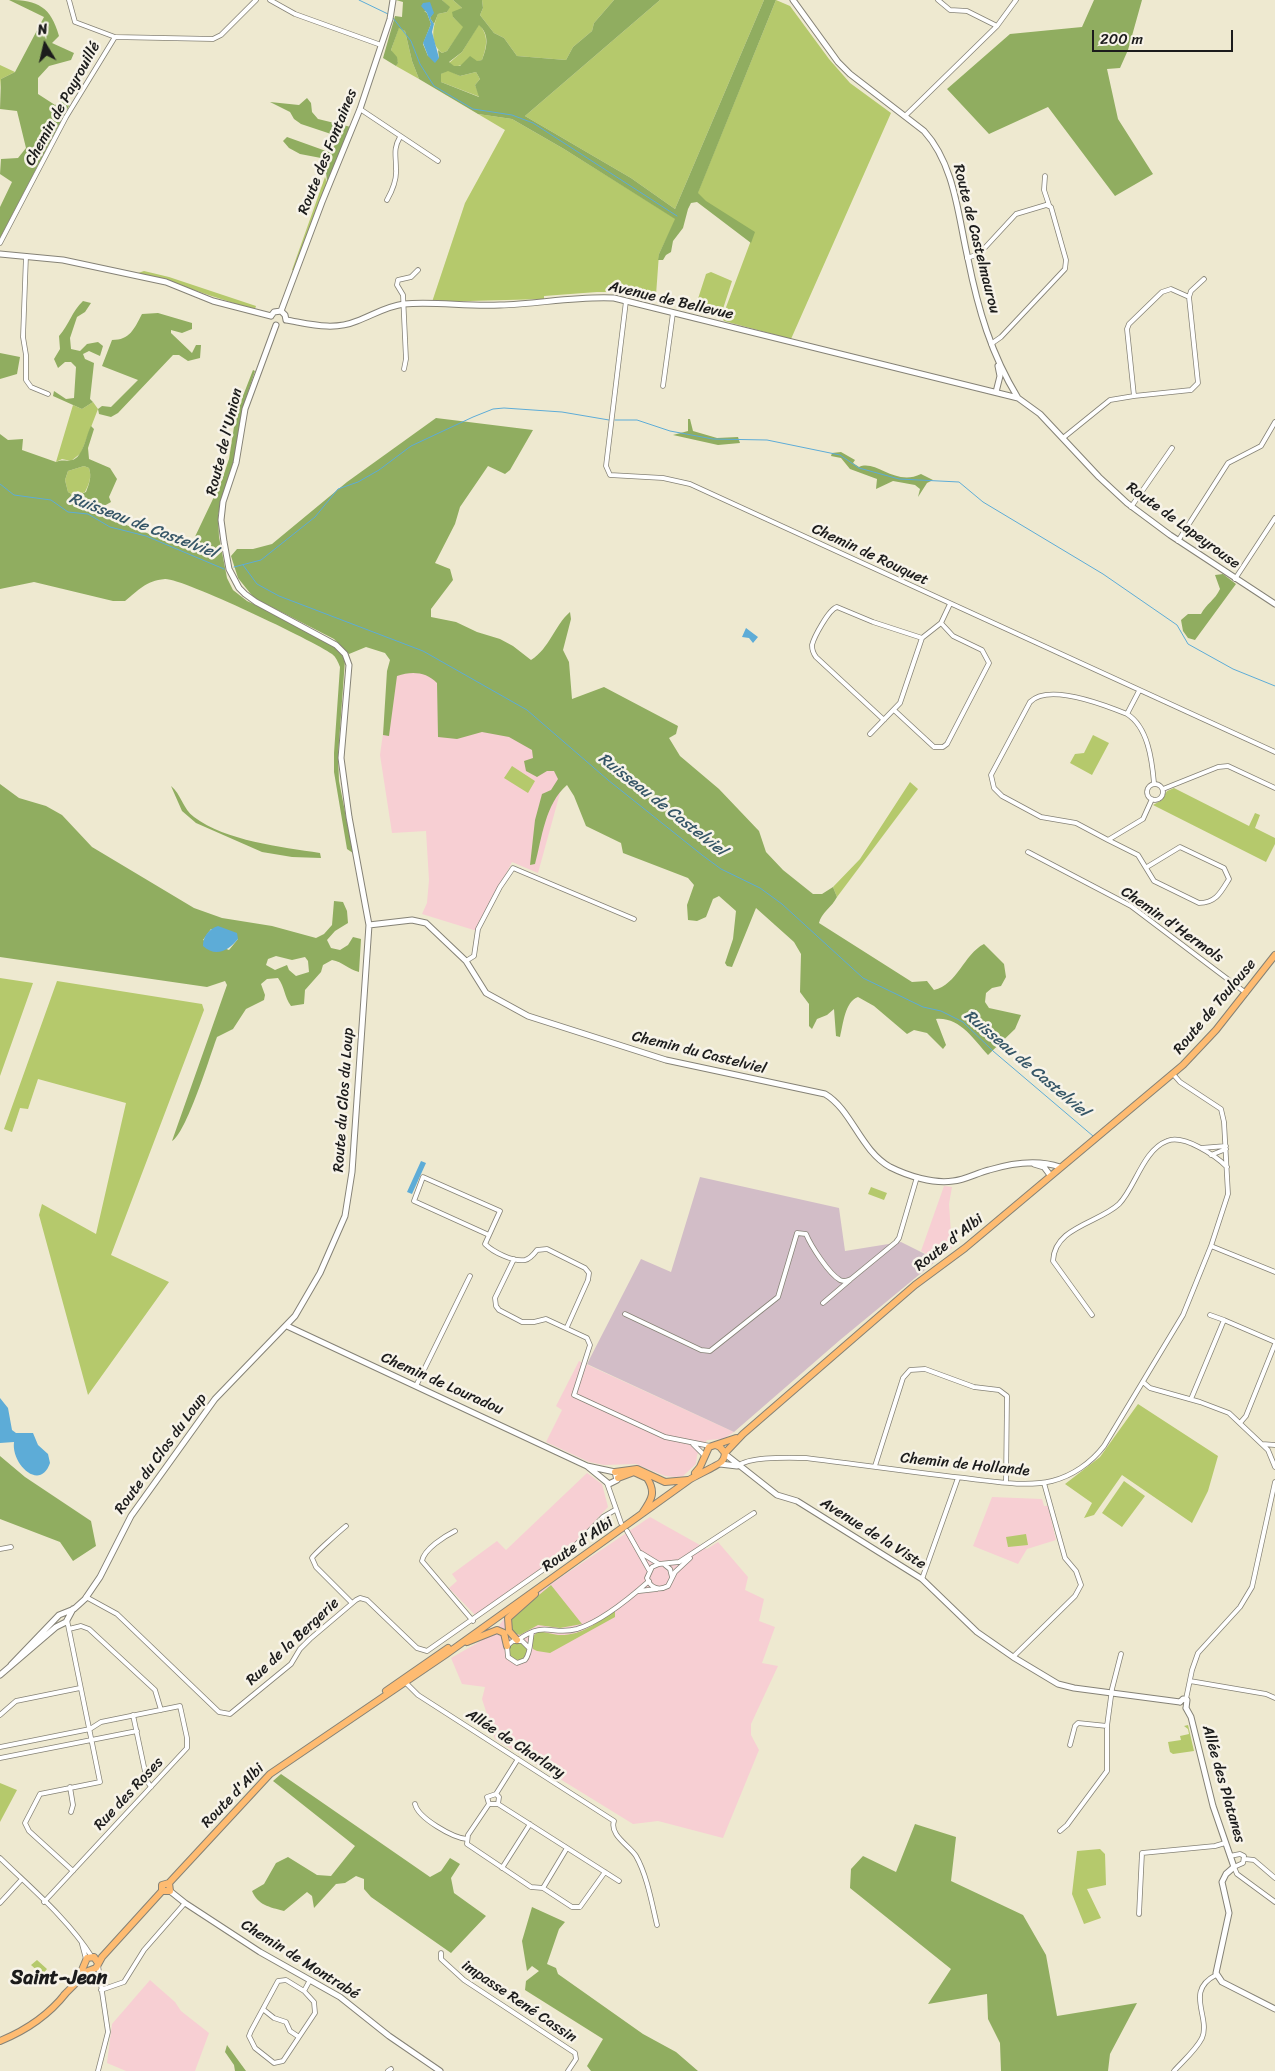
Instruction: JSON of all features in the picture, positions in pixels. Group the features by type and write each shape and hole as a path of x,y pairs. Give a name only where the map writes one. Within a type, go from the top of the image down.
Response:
{"main road":[{"name":"Route de Toulouse","path":"1172,1074 1205,1043 1275,955"},
{"name":"Route d'Albi","path":"725,1454 742,1434 915,1285 965,1248 1172,1074"},
{"name":"Route d'Albi","path":"714,1446 728,1442 742,1434"},
{"path":"714,1446 720,1447 725,1454 717,1464 707,1462 705,1457 706,1451 714,1446"},
{"name":"Route d'Albi","path":"689,1480 705,1457"},
{"name":"Route d'Albi","path":"374,1702 392,1686 567,1568 689,1480 717,1464"},
{"path":"614,1476 638,1469 665,1482 689,1480"},
{"path":"614,1476 634,1472 643,1475 648,1480 653,1497 640,1517"},
{"path":"518,1640 507,1627 510,1614 567,1568"},
{"name":"Route d'Albi","path":"169,1887 270,1774 406,1682 479,1629"},
{"path":"452,1649 494,1630 504,1633 508,1646"},
{"path":"92,1963 162,1891 169,1887"},
{"path":"0,2041 32,2026 139,1916"}],"street":[{"path":"69,0 75,22 115,37"},
{"name":"Chemin de Payrouillé","path":"0,243 66,118 115,37 213,39 221,35 256,0"},
{"path":"270,0 295,14 381,45"},
{"name":"Route des Fontaines","path":"281,311 322,202 360,109 390,19 393,0"},
{"name":"Route de Castelmaurou","path":"793,0 838,62 864,86 924,131 934,142 941,155 958,209 967,258 990,344 998,363 1018,398"},
{"path":"938,0 950,10 967,11 998,26"},
{"path":"905,116 998,26 1016,0"},
{"path":"360,109 438,161"},
{"path":"387,200 393,190 396,174 394,150 400,137"},
{"path":"990,344 1001,338 1065,269 1066,260 1053,210 1049,205 1044,190 1045,176"},
{"path":"967,258 979,254 1016,214 1049,205"},
{"path":"0,254 63,260 166,282 213,301 271,316"},
{"path":"26,256 23,337 26,355 26,380 31,387 48,394"},
{"path":"404,369 406,359 404,304 403,295 397,285 398,280 411,277 418,270"},
{"path":"1063,438 1110,400 1191,390 1198,383 1190,291 1204,279"},
{"path":"1134,396 1127,329 1129,324 1158,295 1166,290 1190,297"},
{"name":"Avenue de Bellevue","path":"286,320 319,326 340,326 357,322 393,306 404,304 501,305 592,298 626,300 1018,398"},
{"name":"Chemin de Rouquet","path":"626,300 606,466 610,475 663,478 690,484 1275,752"},
{"path":"281,311 285,315 286,320 281,326 276,325 272,322 271,316 274,312 281,311"},
{"path":"662,386 674,313"},
{"name":"Route de l'Union","path":"229,569 221,529 223,502 236,463 249,394 276,325"},
{"name":"Route de Castelmaurou","path":"996,392 1000,376 998,363"},
{"path":"998,384 1008,382"},
{"name":"Route de Lapeyrouse","path":"1018,398 1040,414 1099,477 1131,506 1178,541 1275,604"},
{"path":"1178,541 1228,463 1261,446 1275,422"},
{"path":"1131,506 1172,448"},
{"path":"1235,579 1275,518"},
{"name":"Route du Clos du Loup","path":"0,1675 64,1620 86,1598 100,1576 130,1516 203,1415 229,1384 287,1326 320,1273 341,1227 349,1201 369,925 349,817 341,758 348,680 347,658 342,650 329,641 250,598 239,588 229,569"},
{"path":"870,734 894,710 902,699 922,638 941,623 950,604"},
{"path":"884,720 816,657 812,648 814,640 830,611 836,607 873,622 922,638"},
{"path":"894,710 934,747 943,747 947,744 989,663 982,650 950,634 941,623"},
{"path":"1127,714 1139,691"},
{"path":"1147,867 1180,847 1224,868 1228,879 1217,897 1207,903 1199,903 1154,881 1138,855 1076,823 1041,817 1002,796 994,788 992,775 1030,702 1035,697 1048,694 1098,702 1127,714 1136,720 1151,756 1154,783"},
{"path":"1163,789 1218,767 1228,766 1275,788"},
{"path":"1154,783 1159,784 1163,789"},
{"path":"1152,800 1148,796 1147,790 1154,783"},
{"path":"1152,800 1161,798 1163,789"},
{"path":"1108,840 1143,819 1152,800"},
{"name":"Chemin d'Hermols","path":"1028,852 1131,906 1246,993"},
{"path":"466,961 474,956 478,929 500,887 513,868 634,919"},
{"name":"Chemin du Castelviel","path":"369,925 420,920 432,928 466,961 486,993 498,1002 528,1016 666,1060 825,1094 837,1104 874,1155 890,1166 917,1177 953,1181 990,1170 1029,1163 1049,1163 1060,1167"},
{"name":"Chemin de Hollande","path":"738,1466 745,1462 784,1458 875,1466 958,1478 1044,1483 1071,1474 1093,1458 1104,1446 1183,1315 1211,1246 1226,1200 1228,1168 1224,1122 1220,1106 1180,1082 1172,1074"},
{"path":"1092,1315 1053,1261 1053,1252 1060,1242 1075,1228 1106,1213 1119,1203 1143,1162 1162,1143 1175,1139 1201,1148 1228,1168"},
{"path":"1201,1148 1226,1148"},
{"path":"1212,1155 1226,1148"},
{"path":"1029,1163 1044,1167 1050,1175"},
{"path":"489,1235 414,1201 423,1177 500,1211 485,1244 490,1249 514,1260 526,1260 537,1250 542,1249 585,1268 589,1273 588,1280 567,1327"},
{"path":"823,1303 899,1238 917,1177"},
{"path":"625,1314 701,1350 710,1351 778,1296 797,1234 800,1232 806,1234 811,1246 837,1278 844,1281 851,1279"},
{"path":"1211,1246 1275,1272"},
{"path":"514,1260 495,1298 496,1306 499,1310 522,1322 546,1319 582,1334 590,1345 574,1395 666,1436 691,1443 714,1446"},
{"path":"416,1386 470,1276"},
{"path":"1210,1315 1275,1343 1246,1416 1240,1423"},
{"path":"1191,1400 1224,1320"},
{"name":"Chemin de Louradou","path":"287,1326 587,1466"},
{"path":"875,1466 903,1378 910,1370 921,1368 974,1387 999,1390 1007,1396 1006,1482"},
{"path":"1143,1382 1150,1388 1223,1410 1240,1423 1272,1455"},
{"path":"691,1443 705,1457"},
{"path":"1262,1444 1274,1445 1272,1455 1275,1466"},
{"name":"Avenue de la Viste","path":"725,1454 777,1495 797,1501 922,1579 977,1632 1012,1657 1058,1684 1074,1688 1180,1702"},
{"path":"717,1464 738,1466"},
{"path":"587,1466 614,1476"},
{"path":"587,1466 606,1480 621,1523"},
{"path":"606,1480 614,1476"},
{"path":"606,1480 614,1476"},
{"path":"612,1494 614,1476"},
{"path":"922,1579 958,1478"},
{"path":"1186,1699 1180,1702 1181,1707 1186,1708 1189,1703 1186,1699 1198,1653 1240,1607 1252,1586 1275,1482"},
{"path":"1012,1657 1075,1596 1081,1585 1076,1571 1065,1558 1044,1483"},
{"name":"Rue de la Bergerie","path":"86,1598 117,1614 225,1714 234,1712 291,1664 300,1649 310,1638 352,1602 360,1598 367,1600 417,1648 423,1651 431,1650 570,1551 604,1517 615,1510"},
{"path":"637,1592 668,1586 680,1566 754,1513"},
{"path":"346,1526 327,1545 314,1554 312,1558 316,1567 352,1602"},
{"path":"455,1531 447,1535 425,1554 422,1561 474,1621"},
{"path":"532,1632 528,1656 517,1663 508,1657 508,1646 532,1632 541,1628 561,1631 584,1626 637,1592 648,1581 649,1570 641,1553 626,1532"},
{"path":"0,1549 11,1547"},
{"path":"649,1570 661,1564 679,1562 699,1551"},
{"path":"641,1553 670,1569 672,1577"},
{"path":"648,1581 658,1588"},
{"name":"Route du Clos du Loup","path":"64,1620 62,1614 74,1609"},
{"path":"64,1620 70,1629 80,1688 100,1782 40,1794 25,1823 29,1831 73,1871"},
{"path":"70,1629 81,1626 89,1629 155,1690 161,1710"},
{"path":"518,1640 528,1647"},
{"path":"1060,1831 1073,1818 1107,1771 1107,1726 1111,1692 1121,1654"},
{"path":"1190,1680 1262,1693 1275,1698"},
{"name":"Allée de Charlary","path":"406,1682 418,1695 614,1821 612,1826 616,1834 637,1858 649,1888 657,1925"},
{"path":"0,1715 16,1701 80,1688"},
{"name":"Rue des Roses","path":"0,1747 90,1729 101,1722 180,1706 188,1745 44,1902"},
{"name":"Allée des Platanes","path":"1186,1708 1191,1717 1225,1843 1234,1867"},
{"path":"133,1715 147,1781 151,1786"},
{"path":"1070,1745 1075,1726 1078,1723 1107,1726"},
{"path":"0,1758 137,1731"},
{"path":"489,1804 487,1798 496,1794 518,1759"},
{"path":"70,1787 73,1805 71,1812"},
{"path":"496,1794 499,1797 498,1804"},
{"path":"415,1804 419,1814 455,1837 467,1839"},
{"path":"489,1804 498,1804 619,1881"},
{"path":"489,1804 467,1839 469,1847 531,1887 543,1888 572,1907 580,1907 586,1902 605,1872"},
{"path":"502,1868 530,1824"},
{"path":"1139,1914 1142,1854 1215,1846 1225,1843"},
{"path":"543,1888 567,1848"},
{"path":"1230,1856 1240,1854 1245,1858 1254,1860 1275,1878"},
{"path":"0,1858 80,1940 92,1963 101,1990 108,2032 98,2071"},
{"path":"1174,2071 1202,2039 1205,2022 1198,2002 1206,1983 1216,1975 1229,1913 1222,1882 1226,1874 1242,1863 1245,1858"},
{"path":"1234,1867 1237,1874 1275,1902"},
{"path":"0,1903 22,1879"},
{"name":"Chemin de Montrabé","path":"169,1887 185,1903 266,1955 340,1997 390,2036 440,2071"},
{"path":"101,1990 124,1982 144,1950 185,1903"},
{"name":"impasse René Cassin","path":"441,1953 441,1959 464,1980 575,2053 576,2059 568,2071"},
{"path":"92,1963 99,1982"},
{"path":"1216,1975 1222,1982 1275,2009"},
{"path":"278,1980 286,1980 304,1991 312,2000 315,2011 300,2037 281,2063 276,2064 255,2048 250,2036 278,1980"},
{"path":"304,1991 310,1980"},
{"path":"264,2010 274,2018 286,2022 290,2031 300,2037"}],"shaded area":[{"path":"392,667 442,676 568,764 538,873 512,862 477,931 422,914 427,903 429,880 426,831 392,833 380,755"},
{"path":"700,1177 839,1208 845,1251 901,1242 937,1260 840,1340 734,1432 587,1364 641,1259 671,1272"},
{"path":"944,1186 952,1187 949,1204 952,1248 937,1260 921,1251"},
{"path":"579,1361 734,1432 723,1439 707,1440 697,1455 696,1464 683,1476 665,1476 636,1464 604,1465 589,1462 546,1442 562,1410 556,1406"},
{"path":"587,1473 602,1484 608,1507 571,1547 475,1615 449,1588 457,1581 452,1574 497,1541 506,1550"},
{"path":"992,1497 1042,1499 1044,1506 1048,1506 1056,1540 1027,1549 1018,1564 973,1546"},
{"path":"650,1517 707,1549 718,1542 748,1577 745,1590 764,1599 759,1621 775,1627 762,1663 778,1666 751,1724 751,1735 759,1750 723,1838 658,1821 633,1824 495,1739 482,1699 485,1687 462,1684 451,1658 493,1634 508,1613"},
{"path":"150,1980 175,2002 181,2011 209,2033 195,2071 126,2071 107,2063 112,2024"}],"green space":[{"path":"9,0 19,0 42,7 52,18 59,36 52,43 74,53 71,60 49,66 38,78 38,94 55,105 69,98 70,104 0,238 0,207 12,182 0,174 1,159 18,158 26,148 17,111 0,109 1,79 15,72 44,17"},
{"path":"396,0 442,0 450,7 447,12 438,14 434,24 430,18 433,13 424,11 427,13 431,24 423,44 428,56 439,58 438,50 442,53 447,51 463,27 453,17 452,12 462,8 453,0 482,0 483,8 480,15 494,33 504,38 517,56 566,60 573,47 592,31 594,23 614,0 660,0 525,116 631,178 675,209 764,0 776,0 698,193 706,201 755,232 751,243 697,202 691,203 683,228 673,241 671,252 663,260 658,260 675,219 564,149 512,119 478,114 419,79 412,61 405,31 399,28 391,50 397,57 398,63 396,66 383,58 395,16 402,17 403,2","holes":["479,25 486,37 482,60 477,61 470,56 460,66 454,66 449,62 462,52","448,71 460,76 476,72 480,79 475,85 479,97 441,82 441,74"]},
{"path":"442,0 453,0 462,8 453,17 464,27 447,51 442,53 435,44 433,34 438,14 447,12 449,7"},
{"path":"482,0 614,0 594,23 592,31 573,47 566,60 517,56 504,38 494,33 480,15 483,8"},
{"path":"660,0 764,0 675,209 631,178 525,116"},
{"path":"776,0 790,6 829,59 850,83 891,113 791,339 724,321 722,318 753,235 696,197"},
{"path":"1094,0 1142,0 1128,50 1120,68 1107,69 1118,119 1153,174 1115,196 1048,107 989,134 947,89 1010,34 1082,27"},
{"path":"479,24 486,37 482,60 454,67 449,63 462,52"},
{"path":"399,27 405,31 412,61 419,79 396,66 398,62 391,50"},
{"path":"0,65 15,72 1,79 0,88"},
{"path":"448,70 460,76 476,72 480,79 475,85 480,97 441,82 441,74"},
{"path":"307,98 311,103 312,112 318,119 351,127 327,182 325,162 321,158 300,154 289,148 283,141 287,137 326,151 333,149 337,136 301,124 294,119 290,112 270,102 299,105"},
{"path":"478,114 512,119 676,219 659,254 656,295 642,299 615,292 597,292 544,296 544,299 432,302 465,203 505,130"},
{"path":"325,177 327,182 295,271 292,270"},
{"path":"144,271 169,277 256,306 255,309 166,281 135,274"},
{"path":"711,272 732,281 721,315 718,317 694,311 706,274"},
{"path":"83,301 91,303 85,312 77,317 70,338 71,349 80,351 87,344 98,342 103,346 100,356 89,351 83,354 85,359 94,363 90,399 93,402 82,409 53,396 54,391 66,399 74,398 76,367 71,362 65,362 58,368 54,359 60,349 59,336"},
{"path":"158,313 192,323 192,329 182,333 171,330 171,333 192,353 196,345 201,345 200,358 188,361 179,355 173,355 118,413 111,417 99,414 98,409 102,406 111,407 138,380 102,366 112,340 123,338 131,333 142,314"},
{"path":"0,353 20,357 17,374 0,379"},
{"path":"253,370 255,371 243,407 237,449 218,515 219,537 227,578 233,590 247,601 307,629 337,648 345,660 338,756 339,781 353,853 347,849 334,772 340,667 332,654 276,624 176,581 165,579 152,582 125,601 113,601 34,582 0,589 0,434 8,440 23,439 22,450 56,462 68,461 79,455 91,426 94,429 88,448 89,459 110,468 117,479 109,497 111,502 104,506 101,512 108,518 183,547 192,543 222,480 229,459 236,414","holes":["84,466 89,468 90,477 86,492 75,496 68,492 65,480 68,471"]},
{"path":"93,402 98,409 81,453 71,461 62,459 56,462 73,405 82,409"},
{"path":"436,418 533,430 510,470 505,474 488,466 460,507 455,524 435,563 450,569 453,580 431,609 431,617 456,622 477,632 500,639 531,660 543,649 570,612 571,619 563,650 569,662 572,699 604,687 678,726 676,734 669,738 680,756 719,789 759,831 766,852 783,870 813,894 822,894 833,887 837,897 822,916 819,923 912,982 927,981 934,990 949,982 971,955 984,944 1004,964 1006,977 1001,986 992,988 986,993 985,1002 989,1008 1021,1015 1015,1029 988,1055 959,1025 945,1019 936,1019 946,1045 943,1049 927,1033 914,1030 907,1034 874,1006 858,997 847,1008 840,1037 836,1036 834,1009 827,1015 817,1019 812,1029 809,1026 809,1004 800,992 801,954 794,942 756,908 732,967 727,966 725,963 733,939 736,911 719,896 713,899 706,917 697,921 688,920 687,905 694,885 688,878 623,853 621,843 586,826 574,796 567,785 549,811 535,864 530,865 535,820 542,794 551,790 558,779 554,771 547,771 537,777 526,771 524,761 533,758 532,750 509,737 482,732 457,739 438,737 437,683 423,675 408,673 397,676 389,736 383,735 387,671 390,660 385,653 366,647 349,654 334,639 254,598 238,578 231,556 237,549 253,549 272,544 347,482"},
{"path":"688,419 690,419 693,431 717,438 738,437 740,443 718,445 673,435 688,431"},
{"path":"841,452 855,460 853,463 859,467 872,467 903,477 921,474 933,480 927,483 918,497 920,489 915,485 893,481 876,489 877,479 850,469 841,458 831,456 832,453"},
{"path":"84,466 89,468 89,483 85,492 75,496 68,492 65,480 68,471"},
{"path":"1223,574 1236,584 1195,640 1188,638 1183,631 1181,620 1188,614 1201,614 1220,589 1215,575"},
{"path":"1093,735 1109,743 1092,775 1070,763 1075,754 1084,753"},
{"path":"512,766 535,781 528,793 504,778"},
{"path":"910,782 918,789 837,897 833,887 860,859"},
{"path":"0,784 19,798 46,806 62,815 92,847 194,908 222,918 272,926 316,938 324,934 332,925 334,901 343,902 347,911 348,923 335,931 327,940 331,948 340,950 348,945 353,937 361,939 359,972 332,960 323,965 321,972 305,990 304,1004 291,1006 278,978 267,979 261,984 265,995 264,1000 246,1009 233,1029 217,1037 191,1110 178,1135 172,1141 227,985 225,981 207,987 0,957","holes":["211,929 238,939 229,950 203,940","276,956 292,960 305,957 308,961 309,972 296,976 289,970 287,965 275,970 266,965 268,959"]},
{"path":"171,786 190,814 207,825 254,842 320,853 321,858 292,857 262,852 196,823 182,811"},
{"path":"1174,788 1249,826 1255,813 1260,815 1255,828 1275,838 1275,844 1266,862 1153,805 1162,800 1167,791"},
{"path":"0,978 33,983 0,1076"},
{"path":"57,981 202,1004 204,1010 111,1255 169,1282 88,1395 39,1215 42,1204 96,1234 126,1103 38,1079 28,1109 20,1108 12,1132 4,1129"},
{"path":"871,1187 887,1193 884,1200 868,1194"},
{"path":"1138,1404 1218,1456 1208,1491 1192,1523 1122,1475 1094,1515 1084,1518 1092,1503 1065,1484 1100,1457"},
{"path":"0,1456 25,1477 91,1521 96,1546 73,1561 60,1542 0,1519"},
{"path":"1124,1481 1145,1496 1122,1527 1102,1513"},
{"path":"1026,1534 1028,1545 1008,1547 1006,1537"},
{"path":"551,1585 582,1624 560,1628 538,1625 520,1635 513,1633 510,1619"},
{"path":"615,1610 615,1617 550,1653 533,1649 531,1639 538,1631 558,1635 574,1633 588,1628"},
{"path":"518,1642 524,1645 527,1651 524,1657 518,1660 512,1657 509,1651 512,1645"},
{"path":"1188,1725 1194,1751 1173,1754 1170,1752 1168,1742 1181,1740 1180,1736 1189,1734 1188,1729 1184,1726"},
{"path":"281,1774 430,1877 441,1871 450,1858 460,1864 451,1878 454,1893 486,1916 451,1953 371,1897 364,1889 364,1879 356,1876 345,1883 336,1884 314,1908 312,1896 307,1892 284,1911 269,1907 261,1902 254,1896 252,1891 264,1884 276,1863 288,1857 317,1875 331,1876 355,1846 273,1781"},
{"path":"0,1783 17,1790 0,1822"},
{"path":"915,1824 956,1837 951,1881 1023,1915 1046,1955 1057,2016 1137,2003 1110,2054 1108,2071 1001,2071 1000,2043 988,2019 987,1994 928,2004 951,1969 850,1888 851,1869 863,1856 896,1872"},
{"path":"1100,1849 1105,1854 1106,1885 1087,1889 1101,1918 1084,1924 1072,1894 1077,1851"},
{"path":"532,1907 565,1922 559,1929 547,1964 556,1968 558,1974 643,2034 676,2052 698,2071 591,2071 587,2066 603,2039 525,1990 526,1981 539,1971 532,1966 527,1971 522,1941"},
{"path":"37,1960 47,1969 42,1975 31,1965"},
{"path":"227,2045 246,2071 235,2071 234,2065 225,2052"}],"water":[{"path":"430,2 434,13 430,18 434,24 432,32 439,58 435,63 428,56 423,43 431,24 427,13 421,6 423,3"},
{"path":"746,628 758,637 753,643 749,638 742,637"},
{"path":"218,926 237,933 238,939 226,949 213,952 203,946 203,942 207,933"},
{"path":"421,1161 426,1163 412,1194 407,1192"},
{"path":"0,1398 8,1408 12,1430 16,1433 33,1433 38,1445 48,1454 50,1463 40,1475 33,1475 21,1466 14,1450 14,1442 0,1443"}],"waterway":[{"path":"359,0 388,14"},
{"path":"393,18 411,41 420,64 434,86 473,109 512,115 533,123 677,216"},
{"name":"Ruisseau de Castelviel","path":"234,567 261,560 315,517 338,489 358,482 379,470 411,446 493,409 562,412 609,420"},
{"path":"615,420 637,420 670,431 713,439 767,440 840,455 859,468 899,479 959,482 983,502 1103,574 1177,625 1188,644 1233,669 1275,686"},
{"name":"Ruisseau de Castelviel","path":"0,484 14,495 51,500 68,512 88,514 110,527 146,536 224,569"},
{"name":"Ruisseau de Castelviel","path":"243,565 257,584 279,596 423,651 527,710 608,780 702,855 721,869 760,888 782,904 863,978 923,1007 941,1011 963,1022 993,1051 1093,1136"}],"district":[{"name":"Saint-Jean","path":"59,1979"}]}
